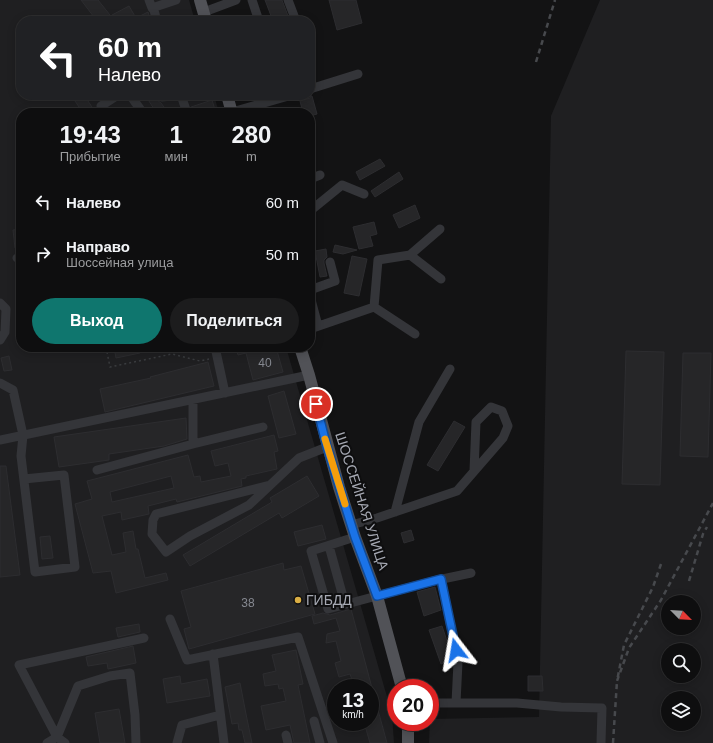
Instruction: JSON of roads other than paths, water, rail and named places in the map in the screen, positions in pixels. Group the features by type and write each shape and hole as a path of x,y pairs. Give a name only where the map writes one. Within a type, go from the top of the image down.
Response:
{"main road":[{"name":"ШОССЕЙНАЯ УЛИЦА","path":"302,352 327,447 355,537 377,596 400,679"},
{"path":"408,731 408,743"}],"lane":[{"path":"155,16 151,4 176,0"},
{"path":"203,11 236,0"},
{"path":"252,0 257,16"},
{"path":"288,0 294,16"},
{"path":"315,87 358,74"},
{"path":"100,106 110,100"},
{"path":"248,108 273,100"},
{"path":"315,177 320,175"},
{"path":"315,207 342,185 364,194"},
{"path":"374,307 378,260 410,255 440,229"},
{"path":"410,255 441,279"},
{"path":"315,288 335,281 330,262"},
{"path":"0,303 6,309 5,332 0,340"},
{"path":"315,327 374,307"},
{"path":"374,307 416,334"},
{"path":"216,352 225,393"},
{"path":"395,512 419,422 450,369"},
{"path":"0,440 309,376"},
{"path":"0,383 13,390 23,435 21,456 35,572 75,567 64,475 24,479"},
{"path":"193,400 193,444"},
{"path":"351,525 457,491 503,438 508,426 502,411 491,407 476,422 474,471"},
{"path":"96,470 263,427"},
{"path":"270,485 156,514 153,520 152,534 166,552 190,536 249,505 299,458 327,447"},
{"path":"355,537 311,551 328,609 441,579 471,573"},
{"path":"329,546 345,604"},
{"path":"441,579 458,662 456,703"},
{"path":"170,619 187,660 298,638 333,743"},
{"path":"65,743 56,737 19,665 144,638"},
{"path":"213,654 224,743"},
{"path":"47,743 56,737 78,686 110,676 130,674 135,716 136,743"},
{"path":"439,703 517,703 561,707 602,708 601,743"},
{"path":"177,743 182,725 220,715"},
{"path":"314,721 320,743"}],"railway":[{"path":"536,62 555,0"},
{"path":"661,564 653,587 624,645 617,681 629,648 661,600 713,503"},
{"path":"689,581 703,534 707,527"},
{"path":"613,743 617,681"}],"place":[{"name":"ГИБДД","path":"298,600"}]}
